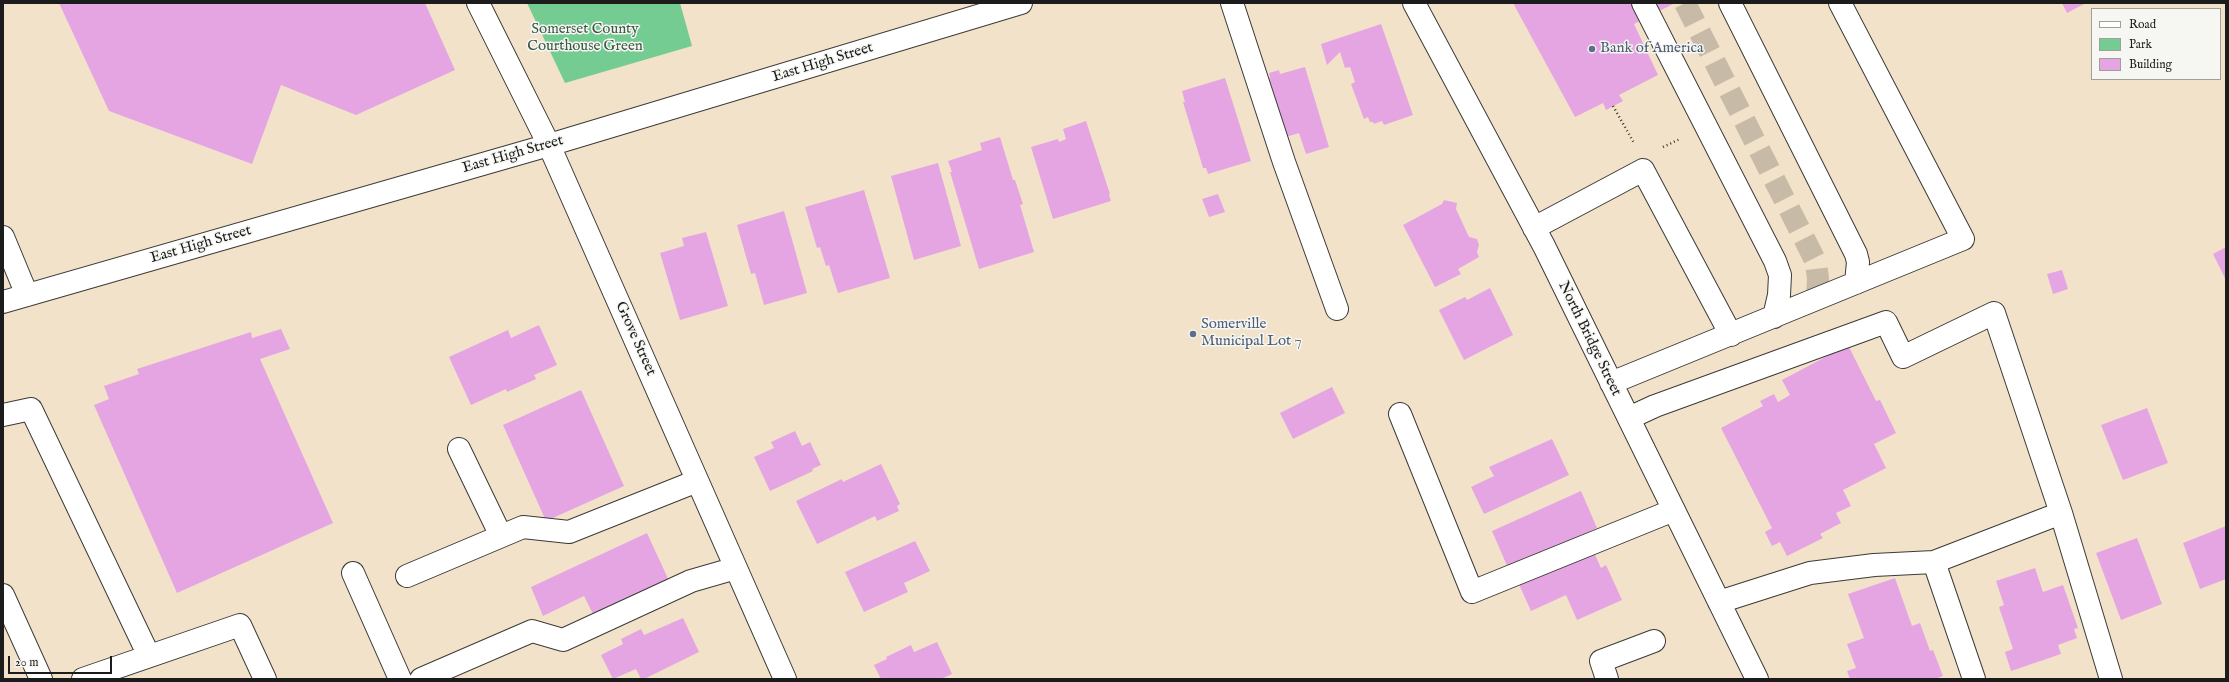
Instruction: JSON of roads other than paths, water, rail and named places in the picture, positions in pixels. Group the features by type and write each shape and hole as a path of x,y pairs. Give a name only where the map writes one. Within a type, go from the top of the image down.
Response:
{"street":[{"name":"Grove Street","path":"478,3 548,145 785,679"},
{"name":"East High Street","path":"3,302 548,145 1021,3"},
{"path":"1232,3 1284,162 1337,309"},
{"name":"North Bridge Street","path":"1414,3 1534,228 1757,679"},
{"path":"1643,3 1775,261 1780,275 1779,295 1774,317"},
{"path":"1730,3 1856,254 1858,262 1856,283"},
{"path":"1611,383 1964,239 1840,3"},
{"path":"1534,228 1643,170 1731,335"},
{"path":"3,237 27,295"},
{"path":"1628,418 1655,406 1886,322 1903,357 1994,313 2061,513 2111,679"},
{"path":"3,415 31,409 149,656"},
{"path":"1400,414 1472,592 1674,510"},
{"path":"459,449 501,536"},
{"path":"407,576 523,527 569,532 697,481"},
{"path":"1719,602 1810,573 1874,565 1934,562 2061,513"},
{"path":"1934,562 1974,679"},
{"path":"421,679 532,631 563,640 690,581 736,568"},
{"path":"353,573 400,679"},
{"path":"3,595 41,679"},
{"path":"83,679 240,625 265,679"},
{"path":"1607,679 1601,661 1654,641"}],"tunnel":[{"path":"1685,3 1816,262 1818,279 1817,299"}],"place":[{"name":"Bank of America","path":"1592,49"},
{"name":"Somerville Municipal Lot 7","path":"1193,334"}],"park label":[{"name":"Somerset County Courthouse Green","path":"585,38"}]}
